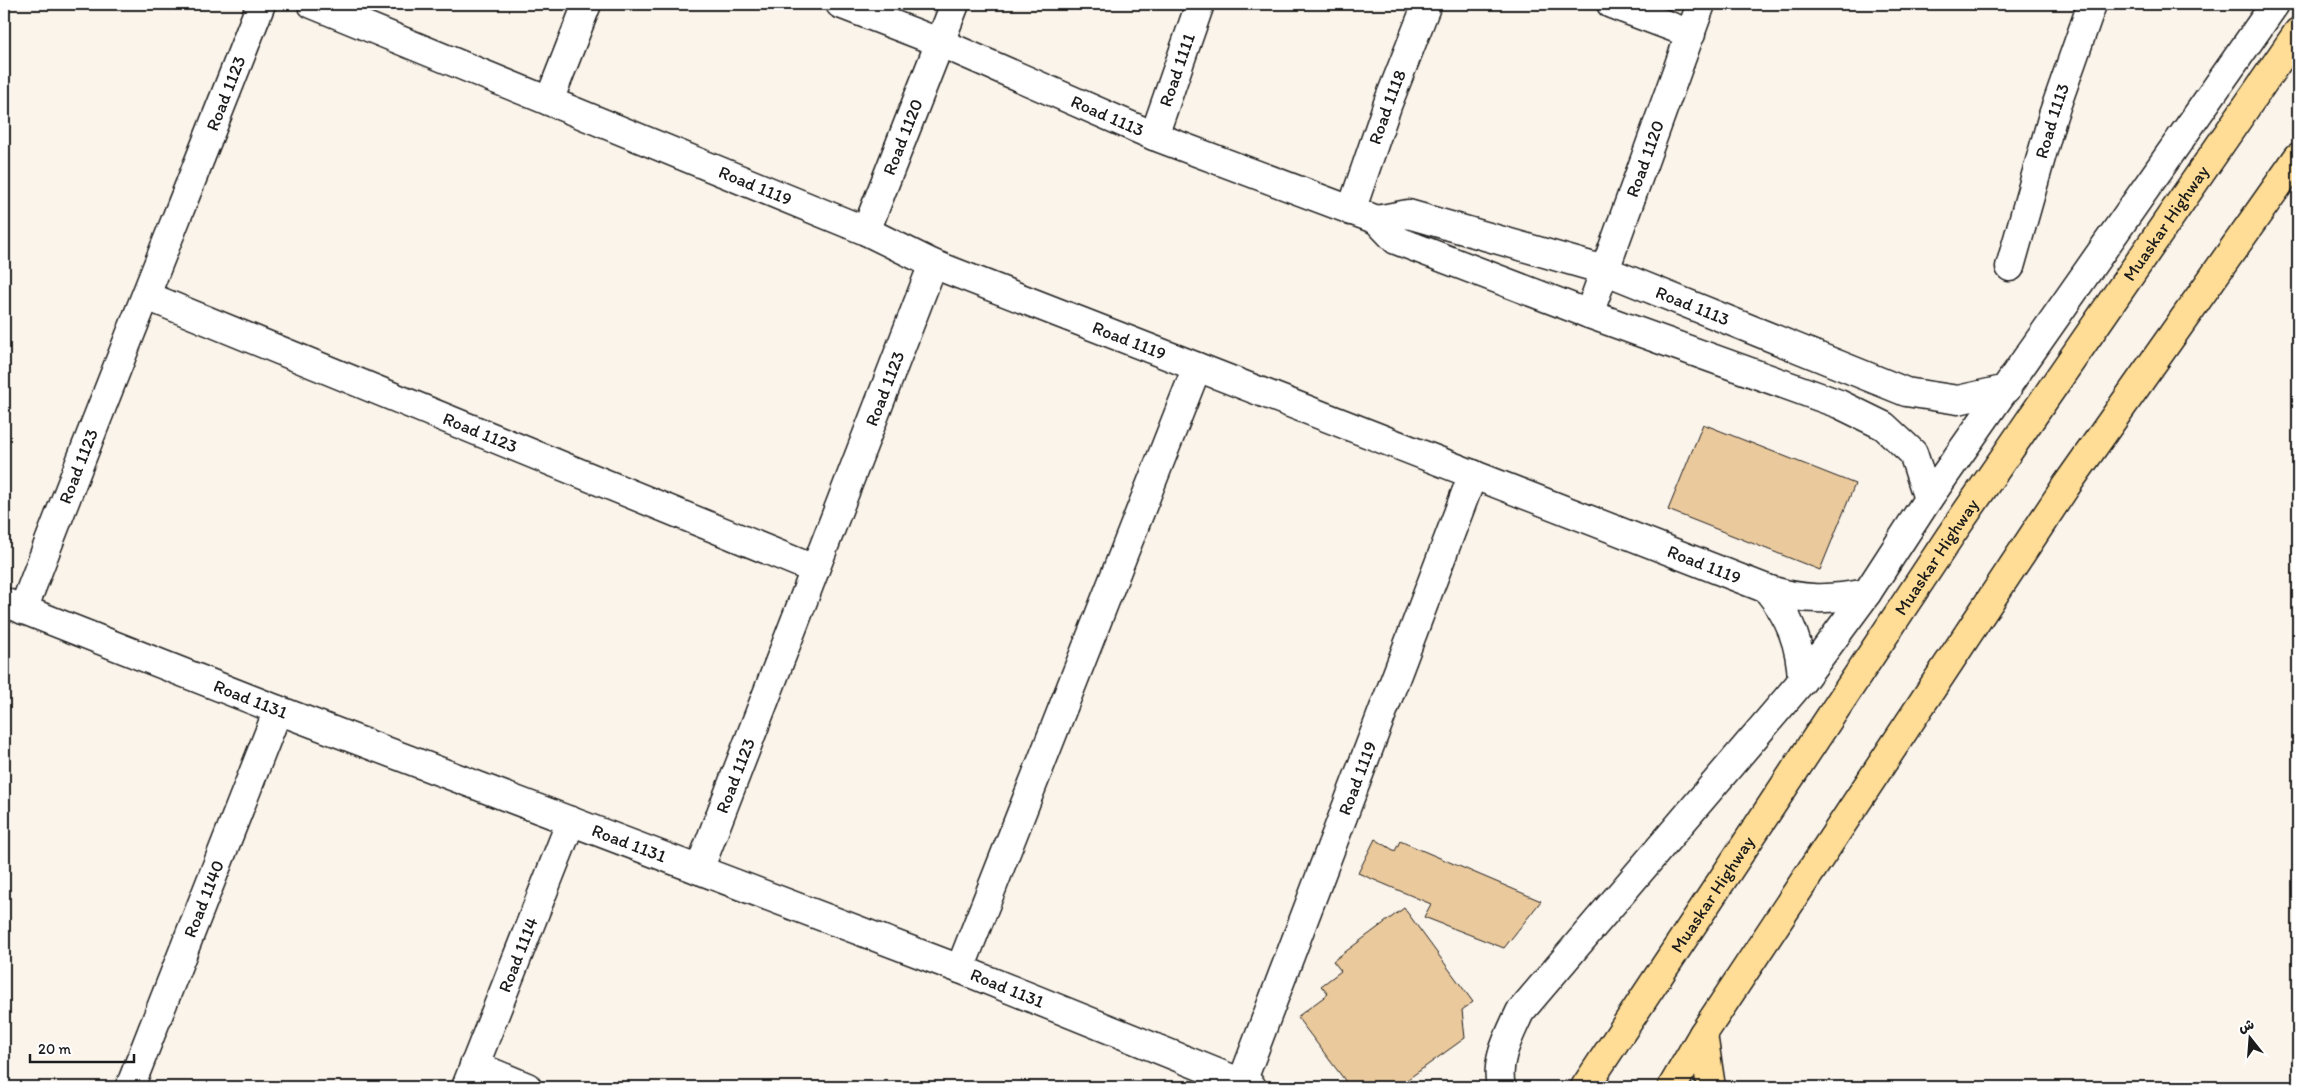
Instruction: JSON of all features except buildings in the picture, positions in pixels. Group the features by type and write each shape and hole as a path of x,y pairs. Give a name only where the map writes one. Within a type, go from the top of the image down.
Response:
{"main road":[{"name":"Muaskar Highway","path":"1585,1087 1950,536 2298,32"},
{"path":"1672,1087 1703,1034 2066,486 2298,157"},
{"path":"1703,1034 1711,1087"}],"street":[{"name":"Road 1123","path":"13,606 84,447 147,296 262,4"},
{"name":"Road 1119","path":"312,4 866,231 933,264 1767,589 1806,599 1826,600 1867,593"},
{"path":"548,101 587,4"},
{"name":"Road 1113","path":"840,4 941,43 1154,136 1377,220 1396,240 1589,314 1839,404 1884,426 1913,453 1928,499"},
{"path":"941,43 955,4"},
{"name":"Road 1111","path":"1154,136 1200,4"},
{"name":"Road 1118","path":"1351,211 1388,103 1427,4"},
{"path":"1611,4 1690,34"},
{"name":"Road 1120","path":"1589,314 1701,4"},
{"name":"Road 1113","path":"2010,268 2053,115 2092,4"},
{"path":"1493,1083 1507,1039 1520,1012 1802,681 1867,593 1928,499 2007,389 2275,4"},
{"name":"Road 1120","path":"866,231 941,43"},
{"name":"Road 1113","path":"1377,220 1408,214 1604,270 1906,392 1958,400 2007,389"},
{"name":"Road 1123","path":"699,870 933,264"},
{"name":"Road 1123","path":"147,296 814,569"},
{"path":"960,969 1197,367"},
{"name":"Road 1119","path":"1247,1085 1473,474"},
{"path":"1767,589 1790,622 1802,661 1802,681"},
{"name":"Road 1131","path":"13,606 278,710 960,969 1247,1085"},
{"name":"Road 1140","path":"130,1087 278,710"},
{"name":"Road 1114","path":"470,1076 571,821"},
{"path":"470,1076 527,1087"}]}
